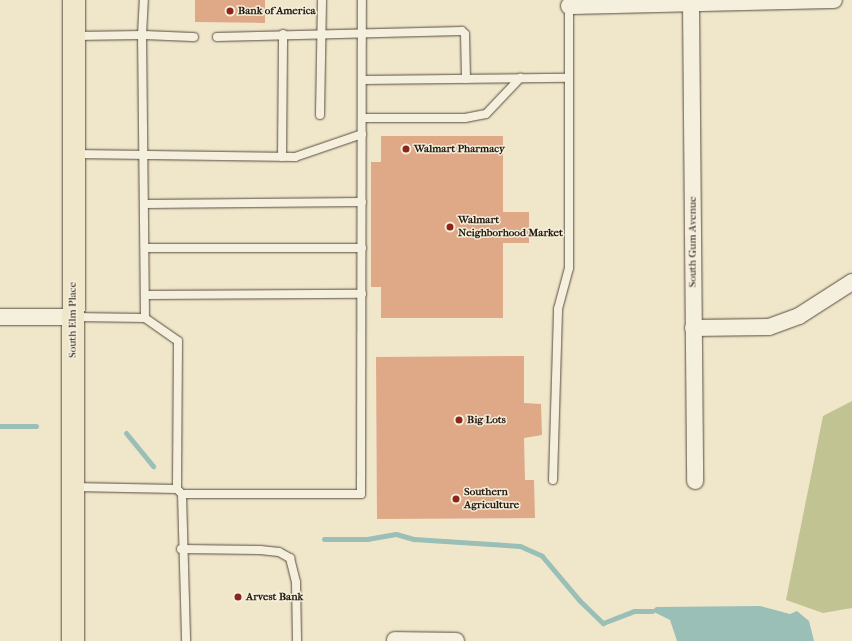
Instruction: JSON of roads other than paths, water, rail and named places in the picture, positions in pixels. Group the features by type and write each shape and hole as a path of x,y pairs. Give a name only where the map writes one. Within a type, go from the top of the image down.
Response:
{"main road":[{"name":"South Elm Place","path":"73,641 74,0"}],"street":[{"path":"569,3 691,3 834,0"},
{"name":"South Gum Avenue","path":"691,3 695,481"},
{"path":"693,328 768,327 799,316 852,282"},
{"path":"0,317 73,317"},
{"path":"395,640 456,641"}],"lane":[{"path":"144,0 142,35 141,156 145,204 145,318"},
{"path":"320,115 322,0"},
{"path":"73,487 180,492 362,494 362,0"},
{"path":"553,480 558,309 568,268 569,3"},
{"path":"217,37 362,31 462,31 465,34 466,79"},
{"path":"282,157 283,34"},
{"path":"74,36 142,35 194,37"},
{"path":"362,118 465,118 486,114 520,78"},
{"path":"362,80 569,78"},
{"path":"73,154 295,157 362,134"},
{"path":"145,204 362,202"},
{"path":"145,248 362,248"},
{"path":"145,295 362,294"},
{"path":"73,317 145,318 178,342 181,549 186,641"},
{"path":"181,549 260,550 279,552 290,558 296,582 296,641"}],"water":[{"path":"760,606 790,614 797,611 809,621 814,641 677,641 670,620 652,611 656,607"}],"waterway":[{"path":"0,426 36,426"},
{"path":"126,433 153,466"},
{"path":"324,539 367,539 396,534 414,539 520,546 542,556 580,601 603,623 634,611 652,611"}],"place":[{"name":"Bank of America","path":"230,11"},
{"name":"Walmart Pharmacy","path":"406,149"},
{"name":"Walmart Neighborhood Market","path":"450,227"},
{"name":"Big Lots","path":"459,420"},
{"name":"Southern Agriculture","path":"456,499"},
{"name":"Arvest Bank","path":"238,597"}]}
